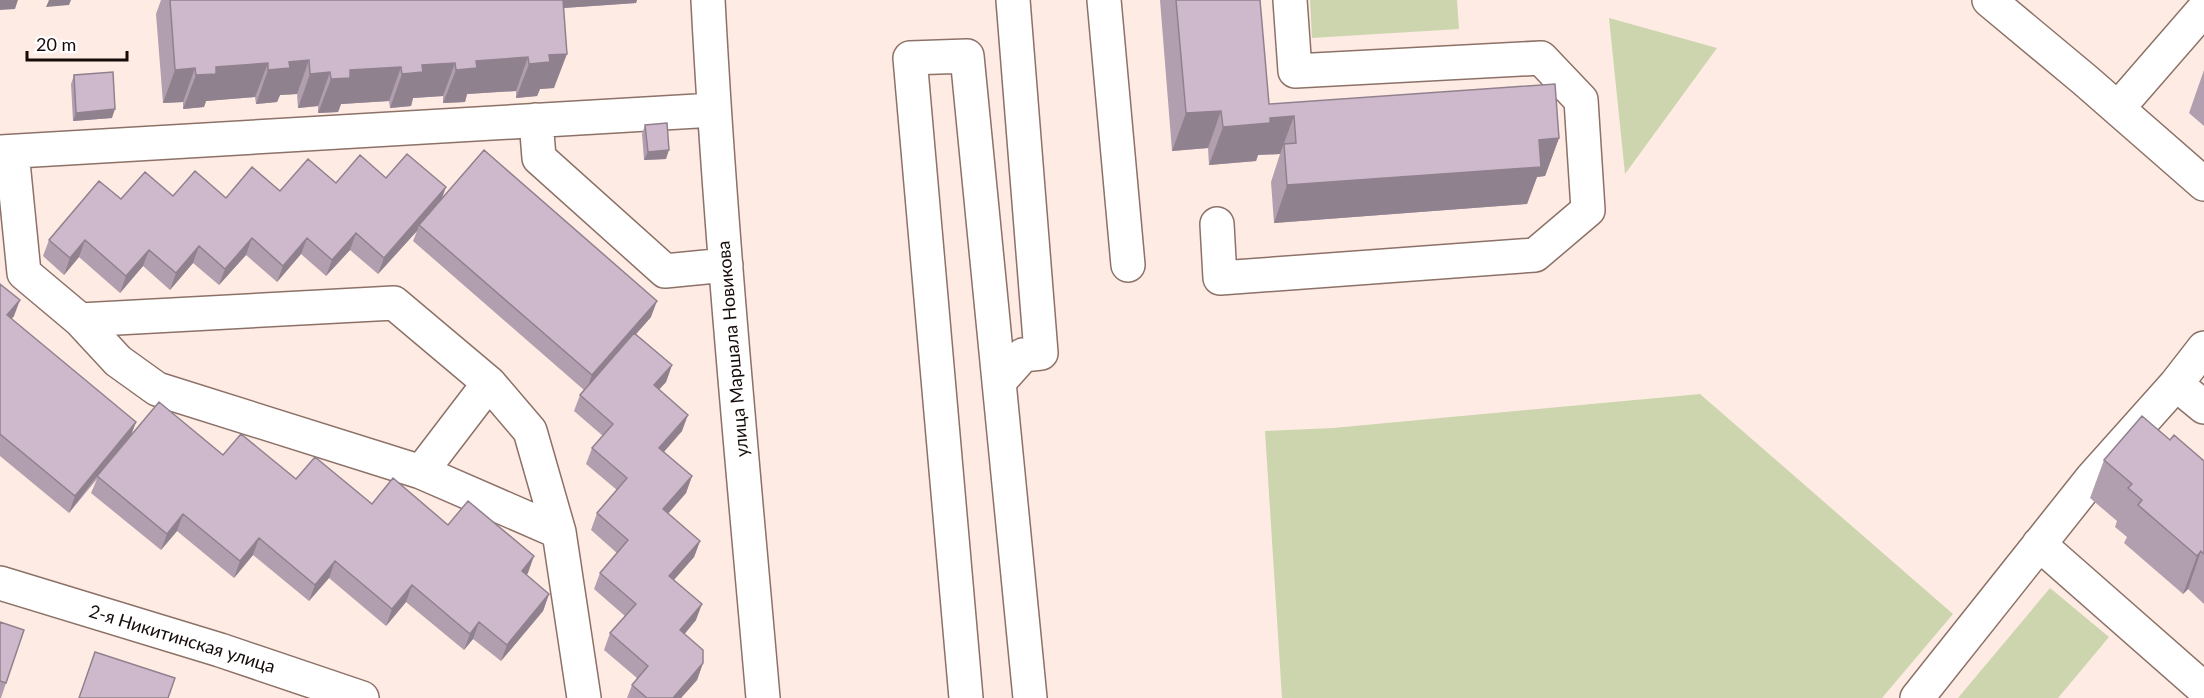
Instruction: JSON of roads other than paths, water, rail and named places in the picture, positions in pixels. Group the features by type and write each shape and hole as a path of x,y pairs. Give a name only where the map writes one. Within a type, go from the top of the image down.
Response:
{"street":[{"name":"улица Маршала Новикова","path":"708,0 726,265 763,698"},
{"path":"1000,381 1023,355 1041,353 1013,0"},
{"path":"1104,0 1128,265"},
{"path":"1217,224 1220,278 1535,255 1588,210 1581,100 1541,58 1295,71 1290,0"},
{"path":"1989,0 2118,108 2204,184"},
{"path":"2118,108 2204,9"},
{"path":"966,698 910,58 967,56 1030,698"},
{"path":"559,532 421,472 157,389 118,361 80,320 24,273 6,152 714,110"},
{"path":"536,120 539,158 665,271 726,265"},
{"path":"80,320 394,303 489,383 530,431 559,532 584,698"},
{"path":"1917,698 2092,478 2176,384 2204,348"},
{"path":"421,472 489,383"},
{"path":"2176,384 2204,407"},
{"path":"2039,544 2204,688"},
{"name":"2-я Никитинская улица","path":"0,583 220,650 362,698"}]}
